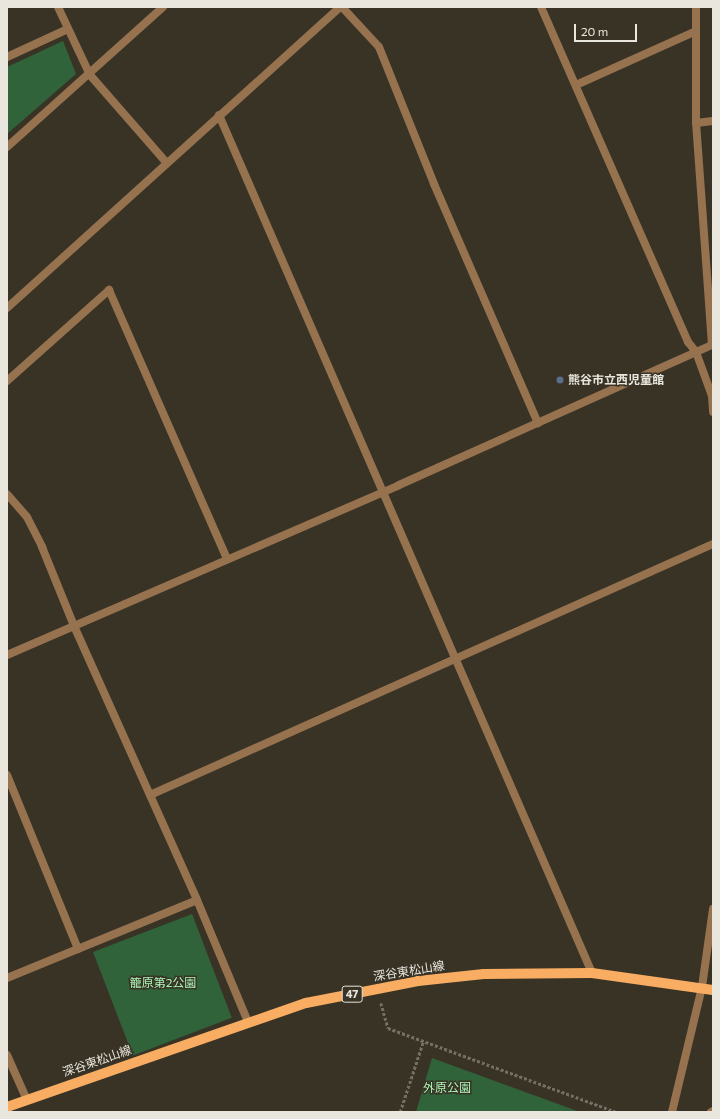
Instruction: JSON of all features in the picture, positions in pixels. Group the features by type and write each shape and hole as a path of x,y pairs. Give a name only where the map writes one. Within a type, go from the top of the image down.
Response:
{"main road":[{"name":"深谷東松山線","path":"7,1106 248,1022 306,1004 418,981 484,974 592,973 702,987 713,990"}],"street":[{"path":"58,7 90,75 166,162"},
{"path":"7,147 90,75 163,7"},
{"path":"7,308 166,162 341,7 379,47 434,184 538,423"},
{"path":"541,7 688,342 696,352 712,396 713,412"},
{"path":"7,655 538,423 712,345 696,123 694,32 696,7"},
{"path":"7,57 68,29"},
{"path":"576,85 694,32"},
{"path":"219,115 382,491 457,657 592,973"},
{"path":"696,123 713,121"},
{"path":"7,381 109,290 227,559"},
{"path":"7,494 27,517 74,626 197,900 248,1022"},
{"path":"150,795 713,544"},
{"path":"7,775 78,949"},
{"path":"7,978 197,900"},
{"path":"672,1112 702,987 713,909"},
{"path":"7,1055 27,1100"}],"path":[{"path":"378,989 388,1028 616,1112"},
{"path":"400,1112 423,1042"}],"green space":[{"path":"63,41 76,74 7,134 7,67"},
{"name":"籠原第2公園","path":"192,914 232,1018 133,1056 93,952"},
{"name":"外原公園","path":"432,1058 580,1112 416,1112"}],"place":[{"name":"熊谷市立西児童館","path":"560,380"}]}
